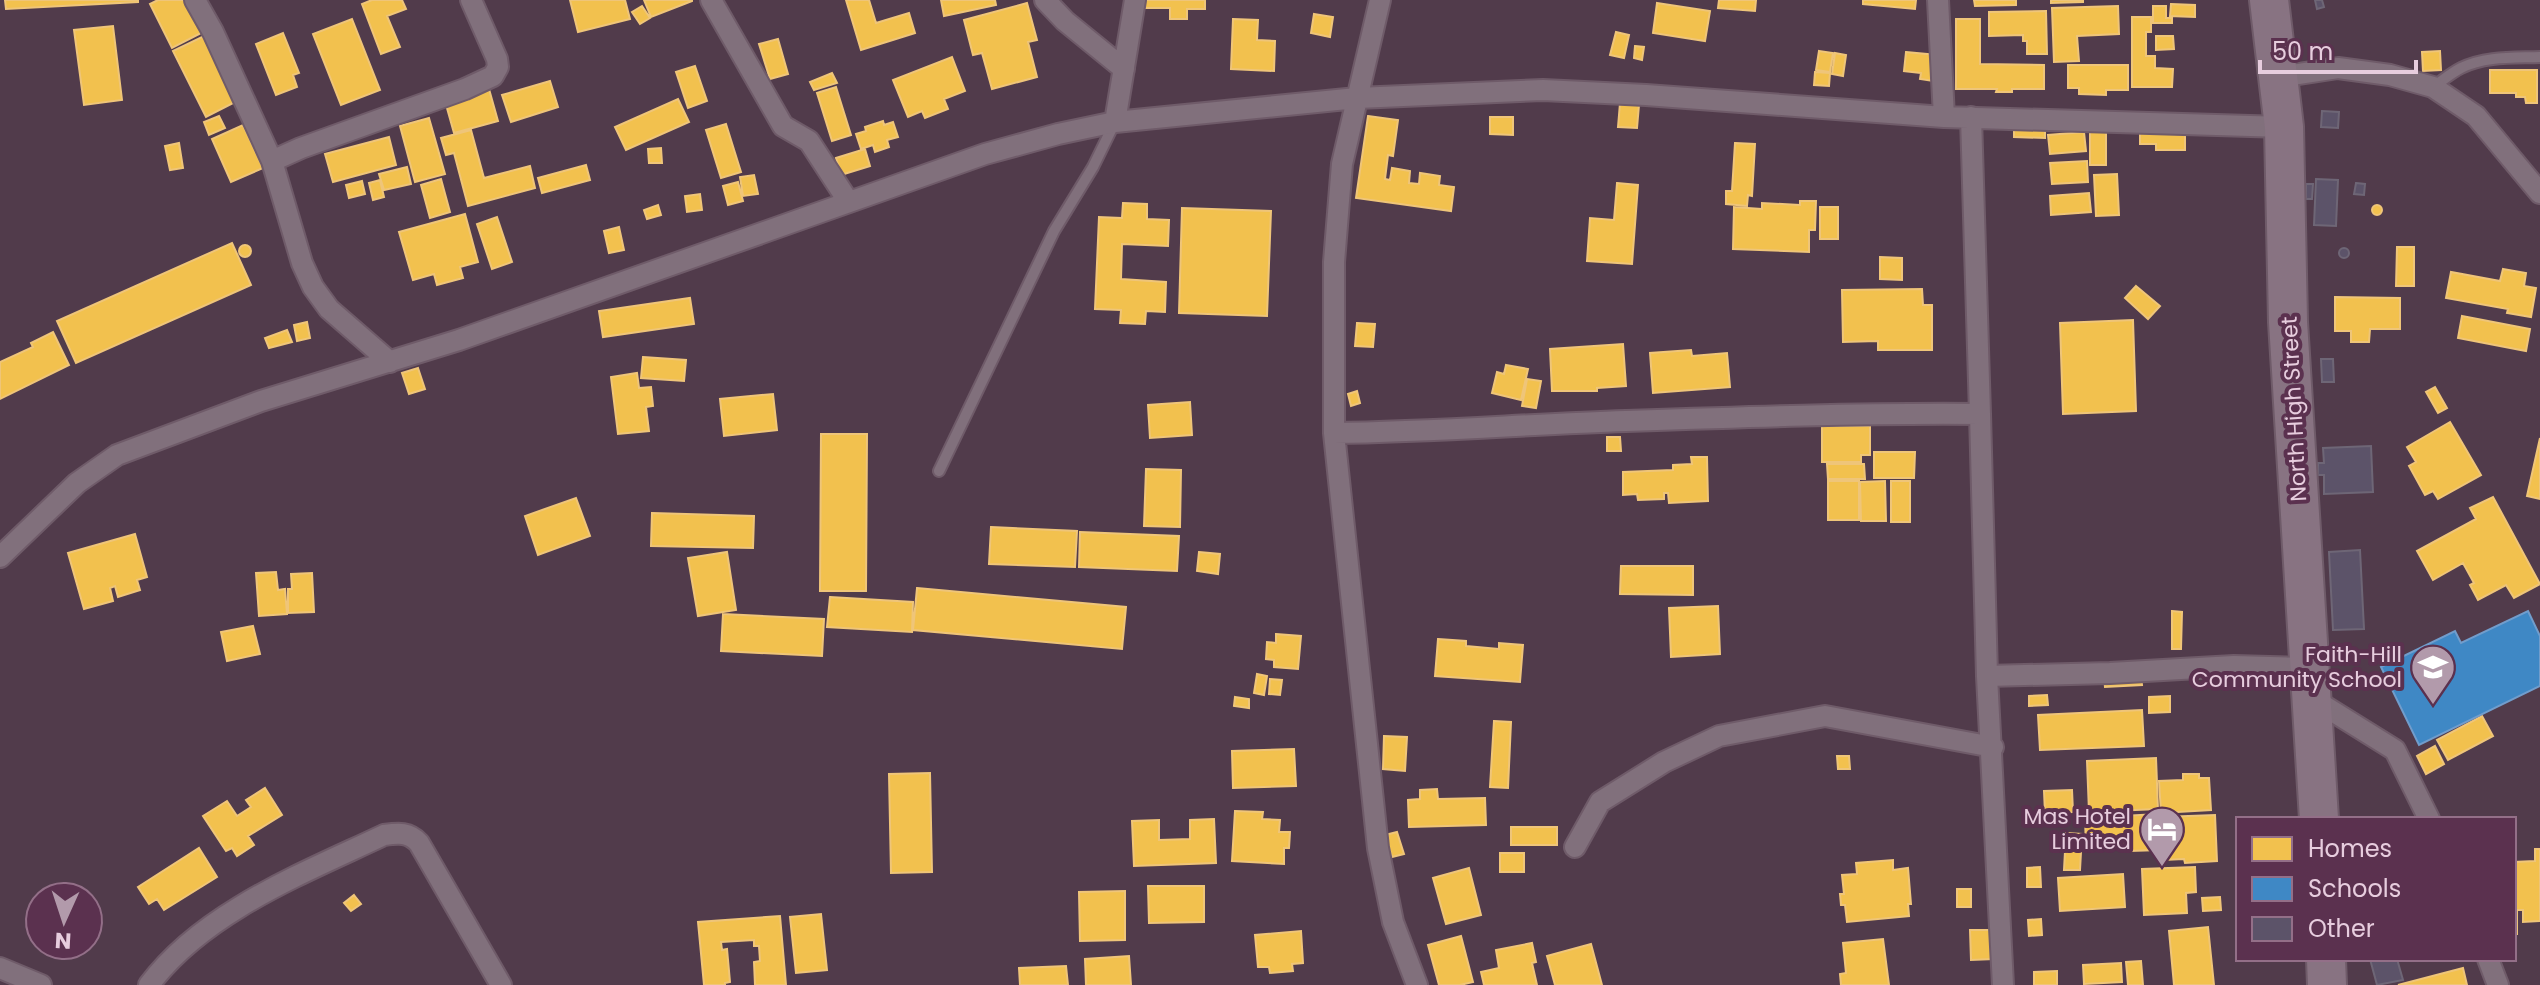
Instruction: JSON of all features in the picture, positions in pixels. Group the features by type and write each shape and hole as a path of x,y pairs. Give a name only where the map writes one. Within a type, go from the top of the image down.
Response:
{"highway":[{"name":"North High Street","path":"2269,0 2284,127 2288,322 2319,817"},
{"path":"2326,961 2327,985"}],"street":[{"path":"195,0 213,32 272,161 302,263 313,287 329,309 390,362"},
{"path":"272,161 493,76 498,67 497,59 471,0"},
{"path":"711,0 783,126 809,141 848,201"},
{"path":"1045,0 1065,21 1124,69"},
{"path":"1115,122 1135,0"},
{"path":"1380,0 1342,164 1334,262 1334,433 1378,848 1393,922 1417,985"},
{"path":"1938,0 1944,117"},
{"path":"2278,77 2338,68 2390,75 2433,87 2476,116 2540,193"},
{"path":"0,557 77,483 117,455 261,401 390,362 614,286 985,154 1115,122 1357,98 1543,90 1944,117 2284,127"},
{"path":"1971,117 1987,676 2003,985"},
{"path":"1334,433 1881,413 1980,414"},
{"path":"1987,676 2234,666 2311,683 2395,750 2428,817"},
{"path":"1575,847 1600,802 1664,762 1719,736 1825,716 1993,747"},
{"path":"149,985 190,940 260,895 384,835 399,833 412,836 419,843 501,985"},
{"path":"2489,961 2498,985"},
{"path":"0,968 41,985"}],"lane":[{"path":"2433,87 2475,63 2540,57"},
{"path":"939,471 1054,231 1093,167 1115,122"}],"building: Homes":[{"path":"5,0 138,0 138,2 6,9"},
{"path":"158,0 186,0 203,32 172,48 150,4"},
{"path":"372,0 402,0 406,9 387,16 400,47 381,54 362,4"},
{"path":"570,0 625,0 630,19 578,32"},
{"path":"644,0 692,0 692,1 651,17"},
{"path":"846,0 869,0 876,23 909,13 915,33 861,50"},
{"path":"941,0 995,0 996,5 944,16"},
{"path":"1142,0 1205,0 1205,9 1187,9 1187,19 1170,19 1170,8 1142,8"},
{"path":"1719,0 1756,0 1755,11 1718,8"},
{"path":"1863,0 1916,0 1915,9 1863,4"},
{"path":"1974,0 2016,0 2016,5 1975,6"},
{"path":"2051,0 2083,0 2083,2 2051,3"},
{"path":"1027,3 1037,40 1028,42 1037,77 992,89 982,53 973,55 964,20"},
{"path":"1657,3 1710,11 1705,41 1653,33"},
{"path":"2171,4 2195,5 2195,17 2170,16"},
{"path":"642,6 650,18 640,24 632,12"},
{"path":"2118,6 2119,34 2077,36 2079,61 2054,62 2052,8"},
{"path":"2153,6 2166,6 2166,18 2172,18 2172,23 2153,23"},
{"path":"2046,11 2047,54 2027,54 2027,41 2023,41 2023,35 1989,36 1989,12"},
{"path":"1314,14 1333,17 1330,37 1311,33"},
{"path":"2132,17 2151,17 2151,32 2146,32 2146,56 2155,56 2155,68 2173,69 2172,87 2132,87"},
{"path":"352,19 380,90 341,105 313,34"},
{"path":"1233,19 1258,20 1257,40 1275,41 1274,71 1231,69"},
{"path":"1956,19 1980,19 1980,64 2044,65 2044,89 1996,92 1997,89 1956,89"},
{"path":"113,26 122,100 84,105 74,30"},
{"path":"1616,32 1629,35 1624,58 1610,55"},
{"path":"283,33 299,73 293,75 297,87 276,95 256,44"},
{"path":"204,36 237,101 206,117 173,51"},
{"path":"2156,36 2173,36 2174,49 2156,50"},
{"path":"778,39 788,74 770,79 759,44"},
{"path":"1635,46 1644,47 1642,60 1634,58"},
{"path":"1819,51 1833,53 1830,72 1816,70"},
{"path":"2440,51 2441,70 2423,71 2422,52"},
{"path":"1906,52 1937,55 1934,81 1920,79 1921,73 1904,71"},
{"path":"1835,53 1846,55 1843,76 1832,74"},
{"path":"952,57 965,91 944,99 948,109 925,118 922,111 908,117 893,80"},
{"path":"2068,65 2128,65 2128,90 2106,90 2106,95 2079,94 2079,88 2068,88"},
{"path":"695,66 707,101 688,108 676,72"},
{"path":"2490,70 2537,70 2537,103 2526,103 2525,97 2516,97 2516,93 2490,93"},
{"path":"1815,72 1830,73 1829,86 1814,85"},
{"path":"832,73 837,83 814,90 810,82"},
{"path":"550,81 558,107 511,122 502,95"},
{"path":"836,87 851,135 832,141 817,93"},
{"path":"489,89 498,121 454,133 445,101"},
{"path":"678,99 689,122 626,150 615,127"},
{"path":"1620,103 1639,105 1637,128 1618,127"},
{"path":"219,116 225,128 209,135 204,122"},
{"path":"1368,116 1398,120 1393,156 1388,155 1385,179 1390,180 1392,168 1410,171 1409,183 1419,184 1420,173 1440,176 1439,185 1454,187 1451,211 1356,198"},
{"path":"1490,117 1513,117 1513,135 1490,134"},
{"path":"429,118 445,174 415,182 400,126"},
{"path":"2014,120 2045,121 2045,138 2014,137"},
{"path":"883,121 884,125 893,122 898,137 887,140 889,147 875,152 873,145 861,149 856,134 866,131 865,127"},
{"path":"726,124 741,172 721,178 706,130"},
{"path":"243,125 263,168 231,182 212,139"},
{"path":"2185,126 2185,150 2156,150 2156,144 2140,144 2140,131"},
{"path":"471,130 484,178 530,166 535,188 468,206 454,153 446,155 441,138"},
{"path":"2084,132 2086,151 2050,154 2048,135"},
{"path":"2090,132 2106,132 2106,165 2090,165"},
{"path":"389,137 396,165 333,182 325,154"},
{"path":"179,143 183,168 170,170 165,146"},
{"path":"1735,143 1755,144 1752,196 1748,195 1747,206 1726,204 1726,191 1732,191"},
{"path":"661,148 662,163 649,163 648,149"},
{"path":"865,149 870,166 841,175 836,158"},
{"path":"2087,161 2088,182 2052,184 2050,163"},
{"path":"586,165 590,180 542,193 538,178"},
{"path":"407,167 411,184 384,190 379,174"},
{"path":"2117,174 2119,215 2096,216 2094,175"},
{"path":"754,175 758,194 743,196 740,177"},
{"path":"441,179 450,212 430,218 421,185"},
{"path":"380,180 384,197 373,200 369,183"},
{"path":"362,181 365,194 349,198 346,185"},
{"path":"738,182 743,201 728,205 723,186"},
{"path":"1617,183 1638,185 1632,264 1587,261 1590,218 1614,220"},
{"path":"2089,193 2091,212 2051,215 2050,196"},
{"path":"700,194 702,210 687,212 685,196"},
{"path":"1800,201 1816,201 1815,230 1809,230 1809,252 1733,249 1734,207 1762,209 1762,203 1800,205"},
{"path":"1123,203 1147,204 1147,219 1169,220 1168,246 1122,244 1121,279 1166,282 1165,312 1146,311 1145,324 1120,323 1121,310 1095,309 1099,217 1122,218"},
{"path":"658,205 661,215 647,219 644,210"},
{"path":"2377,205 2382,210 2377,215 2372,210"},
{"path":"1820,207 1838,207 1838,239 1820,239"},
{"path":"1182,208 1271,211 1267,316 1179,313"},
{"path":"465,214 478,262 460,267 463,278 437,285 434,274 413,280 399,232"},
{"path":"497,217 512,262 492,269 477,224"},
{"path":"619,227 624,250 609,253 604,231"},
{"path":"232,243 251,285 76,363 57,321"},
{"path":"245,245 251,251 245,257 239,251"},
{"path":"2397,247 2414,247 2414,286 2396,286"},
{"path":"1880,257 1902,258 1902,280 1880,279"},
{"path":"2503,269 2526,273 2524,286 2536,288 2531,317 2507,313 2508,309 2446,298 2451,272 2500,281"},
{"path":"2136,286 2160,306 2148,319 2125,298"},
{"path":"1922,289 1923,305 1932,305 1932,350 1878,350 1878,341 1843,342 1842,290"},
{"path":"2335,297 2400,298 2400,329 2370,329 2369,342 2351,342 2351,331 2335,331"},
{"path":"690,298 694,324 603,337 599,311"},
{"path":"2462,316 2530,329 2526,351 2458,338"},
{"path":"2133,320 2136,411 2063,414 2060,323"},
{"path":"307,322 310,338 297,341 294,325"},
{"path":"1357,323 1375,324 1373,347 1355,346"},
{"path":"287,330 292,342 269,348 265,338"},
{"path":"53,332 69,365 0,399 0,362 33,347 31,343"},
{"path":"1623,344 1626,386 1597,388 1597,391 1552,391 1550,349"},
{"path":"1691,350 1692,356 1727,353 1730,387 1653,393 1650,353"},
{"path":"643,357 686,360 684,381 641,378"},
{"path":"1506,365 1528,369 1521,400 1492,393 1497,372 1504,374"},
{"path":"418,368 425,389 409,394 402,373"},
{"path":"637,373 639,388 651,387 653,406 646,407 649,431 618,434 611,377"},
{"path":"1527,379 1541,381 1536,408 1522,406"},
{"path":"2435,387 2447,408 2438,413 2426,392"},
{"path":"1357,391 1360,403 1351,406 1348,394"},
{"path":"773,394 777,430 724,436 720,399"},
{"path":"1190,402 1192,435 1150,438 1148,405"},
{"path":"2450,422 2481,475 2438,499 2433,491 2425,495 2409,466 2416,462 2407,447"},
{"path":"1822,426 1870,426 1870,455 1861,455 1861,462 1822,462"},
{"path":"821,434 867,434 866,591 820,591"},
{"path":"1607,437 1620,437 1621,451 1607,451"},
{"path":"2540,438 2540,499 2527,496"},
{"path":"1874,452 1915,452 1914,478 1874,478"},
{"path":"1691,457 1707,457 1708,501 1669,503 1668,493 1664,493 1664,499 1638,500 1637,494 1623,495 1623,472 1673,470 1673,465 1692,464"},
{"path":"1827,464 1864,464 1865,479 1828,479"},
{"path":"1146,469 1181,470 1180,527 1144,526"},
{"path":"1828,481 1859,481 1859,520 1828,520"},
{"path":"1885,481 1886,521 1861,521 1860,482"},
{"path":"1891,481 1910,481 1910,522 1891,522"},
{"path":"2493,497 2540,584 2514,598 2506,585 2478,600 2470,585 2474,583 2463,563 2433,580 2417,551 2476,519 2470,508"},
{"path":"576,498 590,536 538,555 525,516"},
{"path":"652,513 754,516 753,548 651,546"},
{"path":"991,527 1077,531 1075,567 989,564"},
{"path":"1080,532 1179,536 1177,571 1079,567"},
{"path":"135,534 147,577 137,580 140,590 118,597 115,586 110,588 113,601 84,609 68,553"},
{"path":"727,552 736,610 698,616 688,558"},
{"path":"1199,552 1220,554 1218,574 1197,571"},
{"path":"1621,566 1693,566 1693,595 1620,594"},
{"path":"276,572 278,590 285,589 287,614 259,616 256,573"},
{"path":"312,573 314,612 288,613 291,574"},
{"path":"917,588 1126,607 1122,649 913,630"},
{"path":"830,597 913,602 912,632 827,627"},
{"path":"1718,606 1720,654 1671,657 1669,608"},
{"path":"2172,611 2182,612 2181,649 2172,649"},
{"path":"723,614 824,619 822,656 721,651"},
{"path":"253,626 260,654 227,661 221,632"},
{"path":"1276,634 1301,636 1298,669 1274,667 1274,660 1266,659 1267,642 1276,643"},
{"path":"1438,639 1466,641 1466,646 1499,649 1499,643 1523,645 1520,682 1435,676"},
{"path":"1257,674 1267,676 1264,695 1254,693"},
{"path":"2141,676 2142,685 2105,687 2104,678"},
{"path":"1270,679 1282,680 1280,695 1269,694"},
{"path":"2047,695 2048,705 2029,706 2029,696"},
{"path":"2170,696 2170,712 2149,713 2149,697"},
{"path":"1235,697 1249,699 1249,708 1234,706"},
{"path":"2142,710 2144,746 2040,750 2038,715"},
{"path":"2482,716 2493,736 2448,760 2437,740"},
{"path":"1494,721 1511,722 1508,788 1490,787"},
{"path":"1384,736 1407,737 1405,771 1383,769"},
{"path":"2435,746 2444,764 2426,774 2417,756"},
{"path":"1294,749 1296,786 1233,788 1232,751"},
{"path":"1837,756 1849,756 1850,769 1838,769"},
{"path":"2156,758 2158,809 2089,812 2087,761"},
{"path":"930,773 932,872 891,873 889,774"},
{"path":"2183,774 2199,774 2199,778 2209,778 2211,810 2161,813 2159,781 2183,780"},
{"path":"265,788 282,815 248,836 254,845 237,856 232,848 226,851 203,816 227,801 237,816 251,807 246,800"},
{"path":"1437,789 1438,799 1485,798 1486,825 1409,827 1408,800 1420,799 1420,790"},
{"path":"2072,790 2073,812 2045,813 2044,791"},
{"path":"1235,811 1263,812 1262,819 1280,820 1279,832 1290,832 1289,848 1284,848 1284,864 1232,861"},
{"path":"2158,814 2160,850 2130,851 2129,847 2086,849 2085,818"},
{"path":"2215,815 2217,861 2185,863 2184,859 2164,860 2162,817"},
{"path":"1214,819 1216,863 1134,866 1132,821 1159,820 1159,840 1190,839 1190,820"},
{"path":"1511,827 1557,827 1557,845 1511,845"},
{"path":"1397,832 1404,854 1392,857 1385,835"},
{"path":"2066,833 2082,834 2080,870 2064,870"},
{"path":"199,848 217,877 164,910 157,899 149,904 138,887"},
{"path":"2535,849 2540,849 2540,921 2523,922 2523,910 2517,910 2516,934 2516,862 2535,861"},
{"path":"1500,853 1524,853 1524,872 1500,872"},
{"path":"1893,860 1893,870 1908,868 1909,916 1847,922 1845,905 1841,905 1840,894 1844,894 1842,875 1857,874 1856,863"},
{"path":"2040,867 2041,887 2027,887 2027,868"},
{"path":"2195,867 2196,892 2186,893 2187,913 2144,915 2142,869"},
{"path":"1469,868 1481,915 1446,924 1433,878"},
{"path":"2123,874 2125,907 2060,911 2058,878"},
{"path":"1148,886 1204,886 1204,922 1149,923"},
{"path":"1957,889 1971,889 1971,907 1957,907"},
{"path":"1125,891 1125,940 1080,941 1079,892"},
{"path":"354,895 361,904 351,911 344,903"},
{"path":"2220,897 2221,910 2203,911 2202,898"},
{"path":"821,914 827,970 796,973 790,917"},
{"path":"780,916 786,985 755,985 754,962 760,961 759,946 754,946 754,940 721,942 722,950 727,949 730,982 725,985 704,985 698,922"},
{"path":"2041,919 2042,935 2029,936 2028,920"},
{"path":"2208,927 2214,985 2174,985 2169,931"},
{"path":"1970,930 1993,930 1994,959 1971,960"},
{"path":"1301,931 1303,963 1292,964 1293,971 1270,973 1269,967 1258,967 1255,935"},
{"path":"1461,936 1473,982 1439,985 1428,945"},
{"path":"1883,939 1889,985 1841,985 1840,974 1846,973 1843,943"},
{"path":"1532,943 1537,985 1484,985 1481,972 1499,968 1496,950"},
{"path":"1591,944 1602,985 1555,985 1547,956"},
{"path":"1129,956 1131,985 1086,985 1085,959"},
{"path":"2141,961 2143,985 2128,985 2126,962"},
{"path":"2121,963 2122,982 2084,984 2083,965"},
{"path":"1066,966 1068,985 1020,985 1019,968"},
{"path":"2463,968 2467,985 2398,985"},
{"path":"2057,971 2057,985 2034,985 2034,972"}],"building: Schools":[{"path":"2528,611 2540,636 2540,686 2419,745 2381,667 2455,631 2461,643"}],"building: Other":[{"path":"2315,0 2322,0 2324,7 2317,9"},
{"path":"2322,111 2339,112 2338,128 2321,127"},
{"path":"2316,179 2338,180 2336,226 2314,225"},
{"path":"2356,183 2365,184 2364,195 2354,194"},
{"path":"2306,184 2313,184 2312,199 2306,199"},
{"path":"2344,248 2349,253 2344,258 2339,253"},
{"path":"2321,359 2333,359 2334,382 2322,382"},
{"path":"2371,446 2373,492 2324,494 2324,475 2318,475 2318,463 2324,463 2323,448"},
{"path":"2360,550 2364,629 2333,630 2329,552"},
{"path":"2371,961 2398,961 2403,980 2377,985"}],"place":[{"name":"Faith-Hill Community School","path":"2433,706"},
{"name":"Mas Hotel Limited","path":"2162,868"}]}
